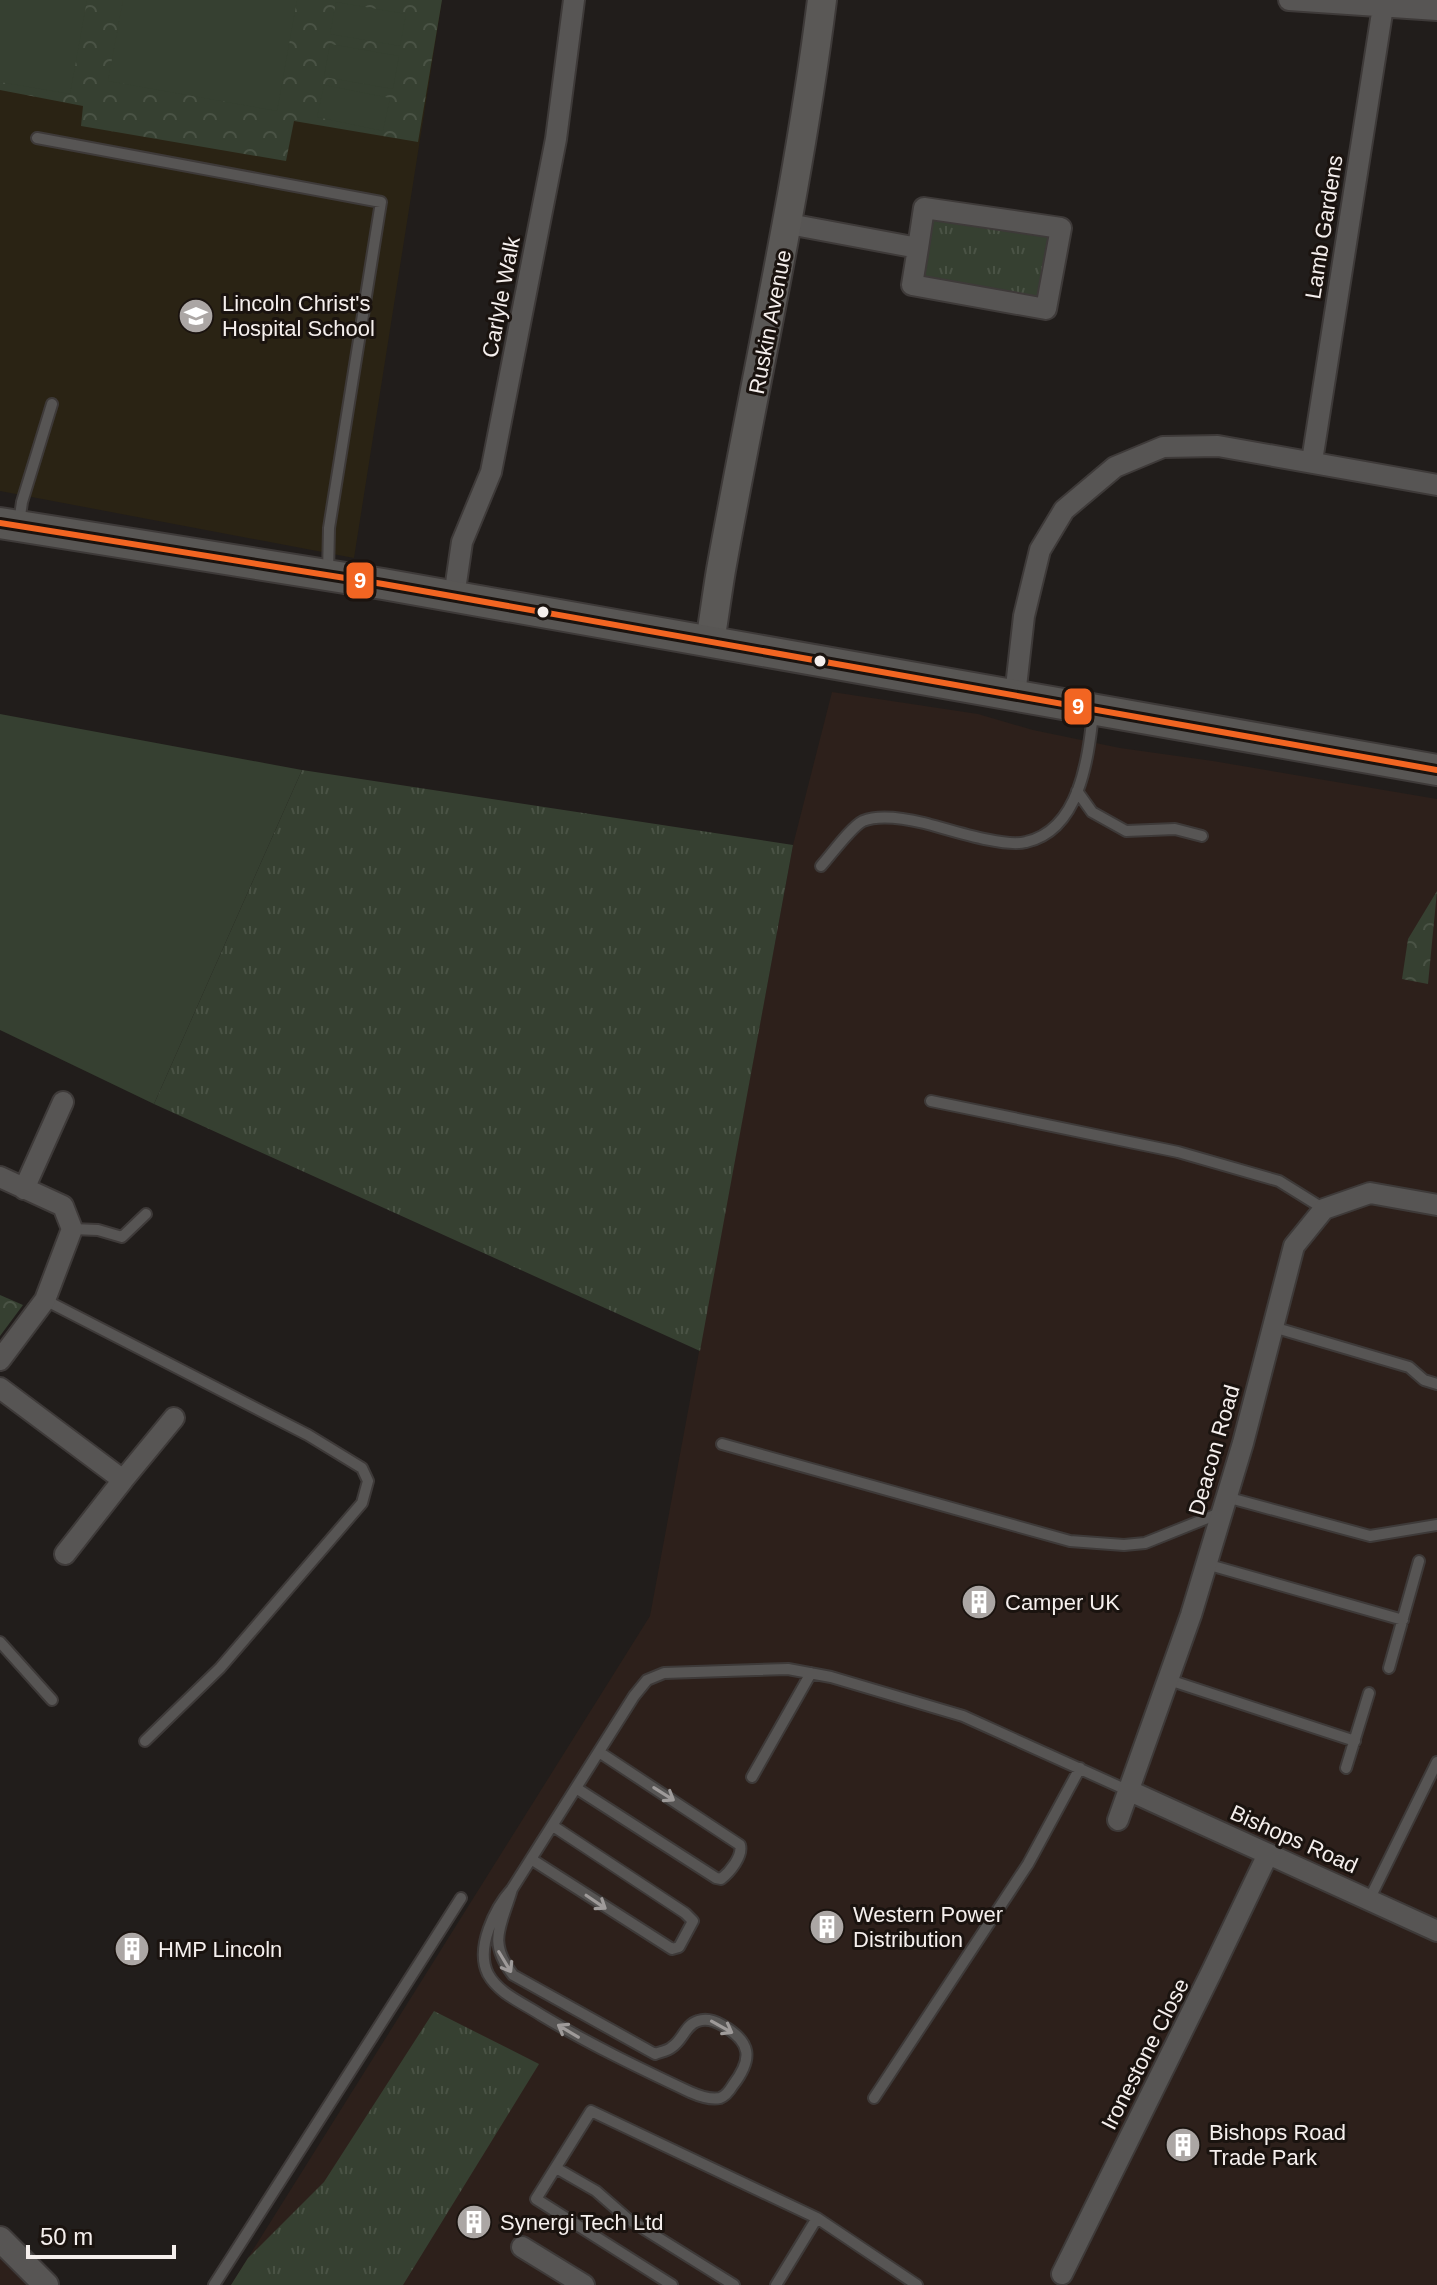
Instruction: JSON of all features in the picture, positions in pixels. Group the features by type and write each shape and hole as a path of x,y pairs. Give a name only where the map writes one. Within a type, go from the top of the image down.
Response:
{"main road":[{"name":"Ruskin Avenue","path":"710,642 789,224 810,99 822,0"},
{"path":"10,524 328,575 1437,770"}],"street":[{"name":"Carlyle Walk","path":"454,597 462,542 491,472 556,139 574,0"},
{"path":"1289,0 1384,3 1437,10"},
{"name":"Lamb Gardens","path":"1312,461 1384,3"},
{"path":"924,208 1061,228 1046,309 912,285 918,248 924,208"},
{"path":"789,224 918,248"},
{"path":"1015,696 1024,616 1040,550 1064,510 1115,467 1163,447 1218,446 1437,485"},
{"path":"24,1189 63,1102"},
{"path":"0,1177 63,1206 72,1229 45,1300 0,1360"},
{"path":"1324,1209 1370,1193 1437,1205"},
{"name":"Deacon Road","path":"1118,1820 1169,1680 1206,1564 1294,1246 1324,1209"},
{"path":"0,1388 123,1480"},
{"path":"65,1554 174,1418"},
{"name":"Bishops Road","path":"1130,1791 1437,1931"},
{"name":"Ironestone Close","path":"1062,2274 1268,1854"},
{"path":"0,2239 46,2285"},
{"path":"522,2247 558,2278 584,2285"}],"lane":[{"path":"37,138 381,202 329,528 328,575"},
{"path":"10,524 22,502 52,404"},
{"path":"821,866 861,822 874,818 911,820 998,841 1026,843 1046,833 1065,815 1077,791 1088,754 1093,711"},
{"path":"1077,791 1092,812 1126,831 1175,829 1202,836"},
{"path":"931,1101 1178,1152 1279,1181 1324,1209"},
{"path":"72,1229 98,1230 122,1237 146,1214"},
{"path":"45,1300 308,1435 362,1468 368,1481 362,1503 220,1668 145,1741"},
{"path":"1273,1327 1409,1367 1424,1380 1437,1384"},
{"path":"722,1444 1070,1541 1124,1545 1145,1543 1224,1504 1370,1536 1437,1525"},
{"path":"1389,1668 1419,1561"},
{"path":"1206,1564 1403,1620"},
{"path":"0,1642 52,1700"},
{"path":"512,1889 497,1941 500,1957 513,1975 655,2054 672,2048 688,2027 700,2020 714,2021 724,2026 742,2040 747,2058 742,2073 720,2098 706,2098 690,2092 593,2046 499,1989 488,1973 483,1956 500,1903 647,1680 664,1673 788,1669 811,1673 963,1716 1130,1791"},
{"path":"752,1777 811,1673"},
{"path":"1169,1680 1355,1741"},
{"path":"1346,1768 1369,1693"},
{"path":"576,1788 716,1878 726,1875 741,1853 740,1845 722,1831 599,1752"},
{"path":"1369,1900 1437,1762"},
{"path":"874,2098 1028,1864 1080,1768"},
{"path":"531,1859 667,1947 675,1949 687,1936 693,1921 685,1913 553,1826"},
{"path":"214,2285 461,1898"},
{"path":"672,2285 536,2199 591,2111 817,2218 917,2285"},
{"path":"556,2168 596,2191 628,2219 734,2285"},
{"path":"776,2285 817,2218"}],"shaded area":[{"name":"Lincoln Christ's Hospital School","path":"0,0 442,0 354,558 0,491"},
{"path":"832,692 978,714 1033,730 1120,748 1437,799 1437,2285 231,2285 650,1616 793,845"},
{"path":"0,2255 29,2285 0,2285"}],"green space":[{"path":"0,0 442,0 418,142 294,121 286,161 81,126 83,106 0,90"},
{"path":"0,0 87,0 70,94 0,82"},
{"path":"123,0 297,0 277,111 108,81"},
{"path":"336,2 406,14 400,46 330,34"},
{"path":"330,44 399,56 393,89 324,77"},
{"path":"324,85 390,98 383,131 317,117"},
{"path":"924,208 1061,228 1046,309 912,285"},
{"path":"0,714 302,770 154,1104 0,1030"},
{"path":"302,770 793,845 700,1351 154,1104"},
{"path":"1437,891 1428,984 1402,979 1408,939"},
{"path":"0,1295 23,1305 0,1336"},
{"path":"434,2011 539,2064 403,2285 231,2285 248,2258 324,2182"}],"transit line":[{"name":"9","path":"0,523 383,584 1437,770"}],"place":[{"name":"Lincoln Christ's Hospital School","path":"196,316"},
{"name":"Camper UK","path":"979,1602"},
{"name":"Western Power Distribution","path":"827,1927"},
{"name":"HMP Lincoln","path":"132,1949"},
{"name":"Bishops Road Trade Park","path":"1183,2145"},
{"name":"Synergi Tech Ltd","path":"474,2222"}]}
